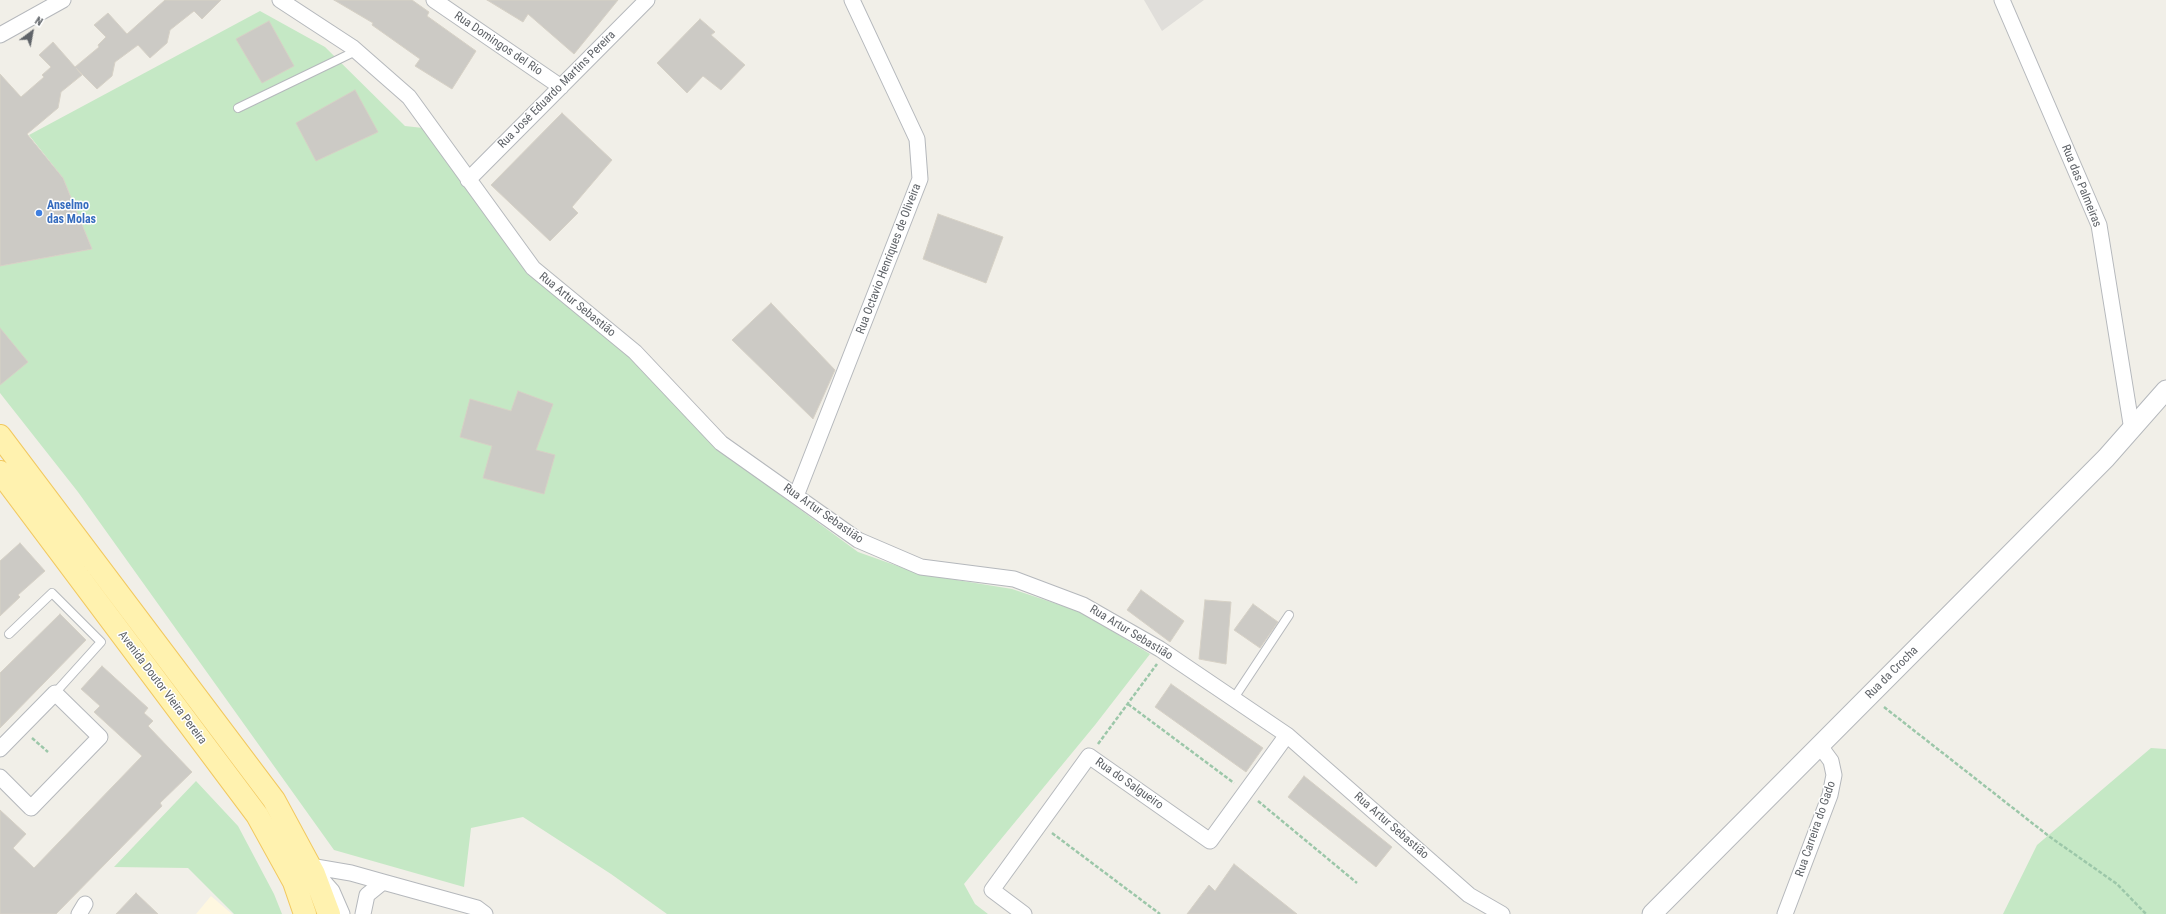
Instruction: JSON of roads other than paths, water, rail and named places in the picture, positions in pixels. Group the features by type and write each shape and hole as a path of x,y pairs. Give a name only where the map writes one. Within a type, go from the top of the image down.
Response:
{"main road":[{"name":"Avenida Doutor Vieira Pereira","path":"0,436 274,800 310,866 329,914"},
{"name":"Avenida Doutor Vieira Pereira","path":"0,472 257,815 294,882 305,914"}],"street":[{"path":"0,35 63,0"},
{"name":"Rua Artur Sebastião","path":"280,0 356,51 409,97 533,268 635,352 721,443 858,540 921,567 1021,582 1084,605 1166,653 1287,735 1469,895 1502,914"},
{"name":"Rua Domingos del Rio","path":"434,0 561,87"},
{"name":"Rua José Eduardo Martins Pereira","path":"468,180 647,0"},
{"name":"Rua Octavio Henriques de Oliveira","path":"796,496 920,179 917,138 852,0"},
{"name":"Rua das Palmeiras","path":"2002,0 2099,225 2132,430"},
{"name":"Rua da Crocha","path":"1652,914 2106,458 2166,390"},
{"path":"0,749 55,693 100,737 31,808 0,777"},
{"name":"Rua do Salgueiro","path":"1024,914 992,890 1089,756 1210,841 1287,735"},
{"name":"Rua Carreira do Gado","path":"1785,914 1830,795 1834,775 1830,761 1820,746"},
{"path":"310,866 383,882 477,908 485,914"},
{"name":"Avenida Doutor Vieira Pereira","path":"310,866 332,891 342,914"},
{"path":"363,914 367,895 383,882"}],"lane":[{"path":"238,108 356,51"},
{"path":"9,634 52,593 101,642 55,693"},
{"path":"1234,698 1289,615"}],"place":[{"name":"Anselmo das Molas","path":"39,213"}]}
